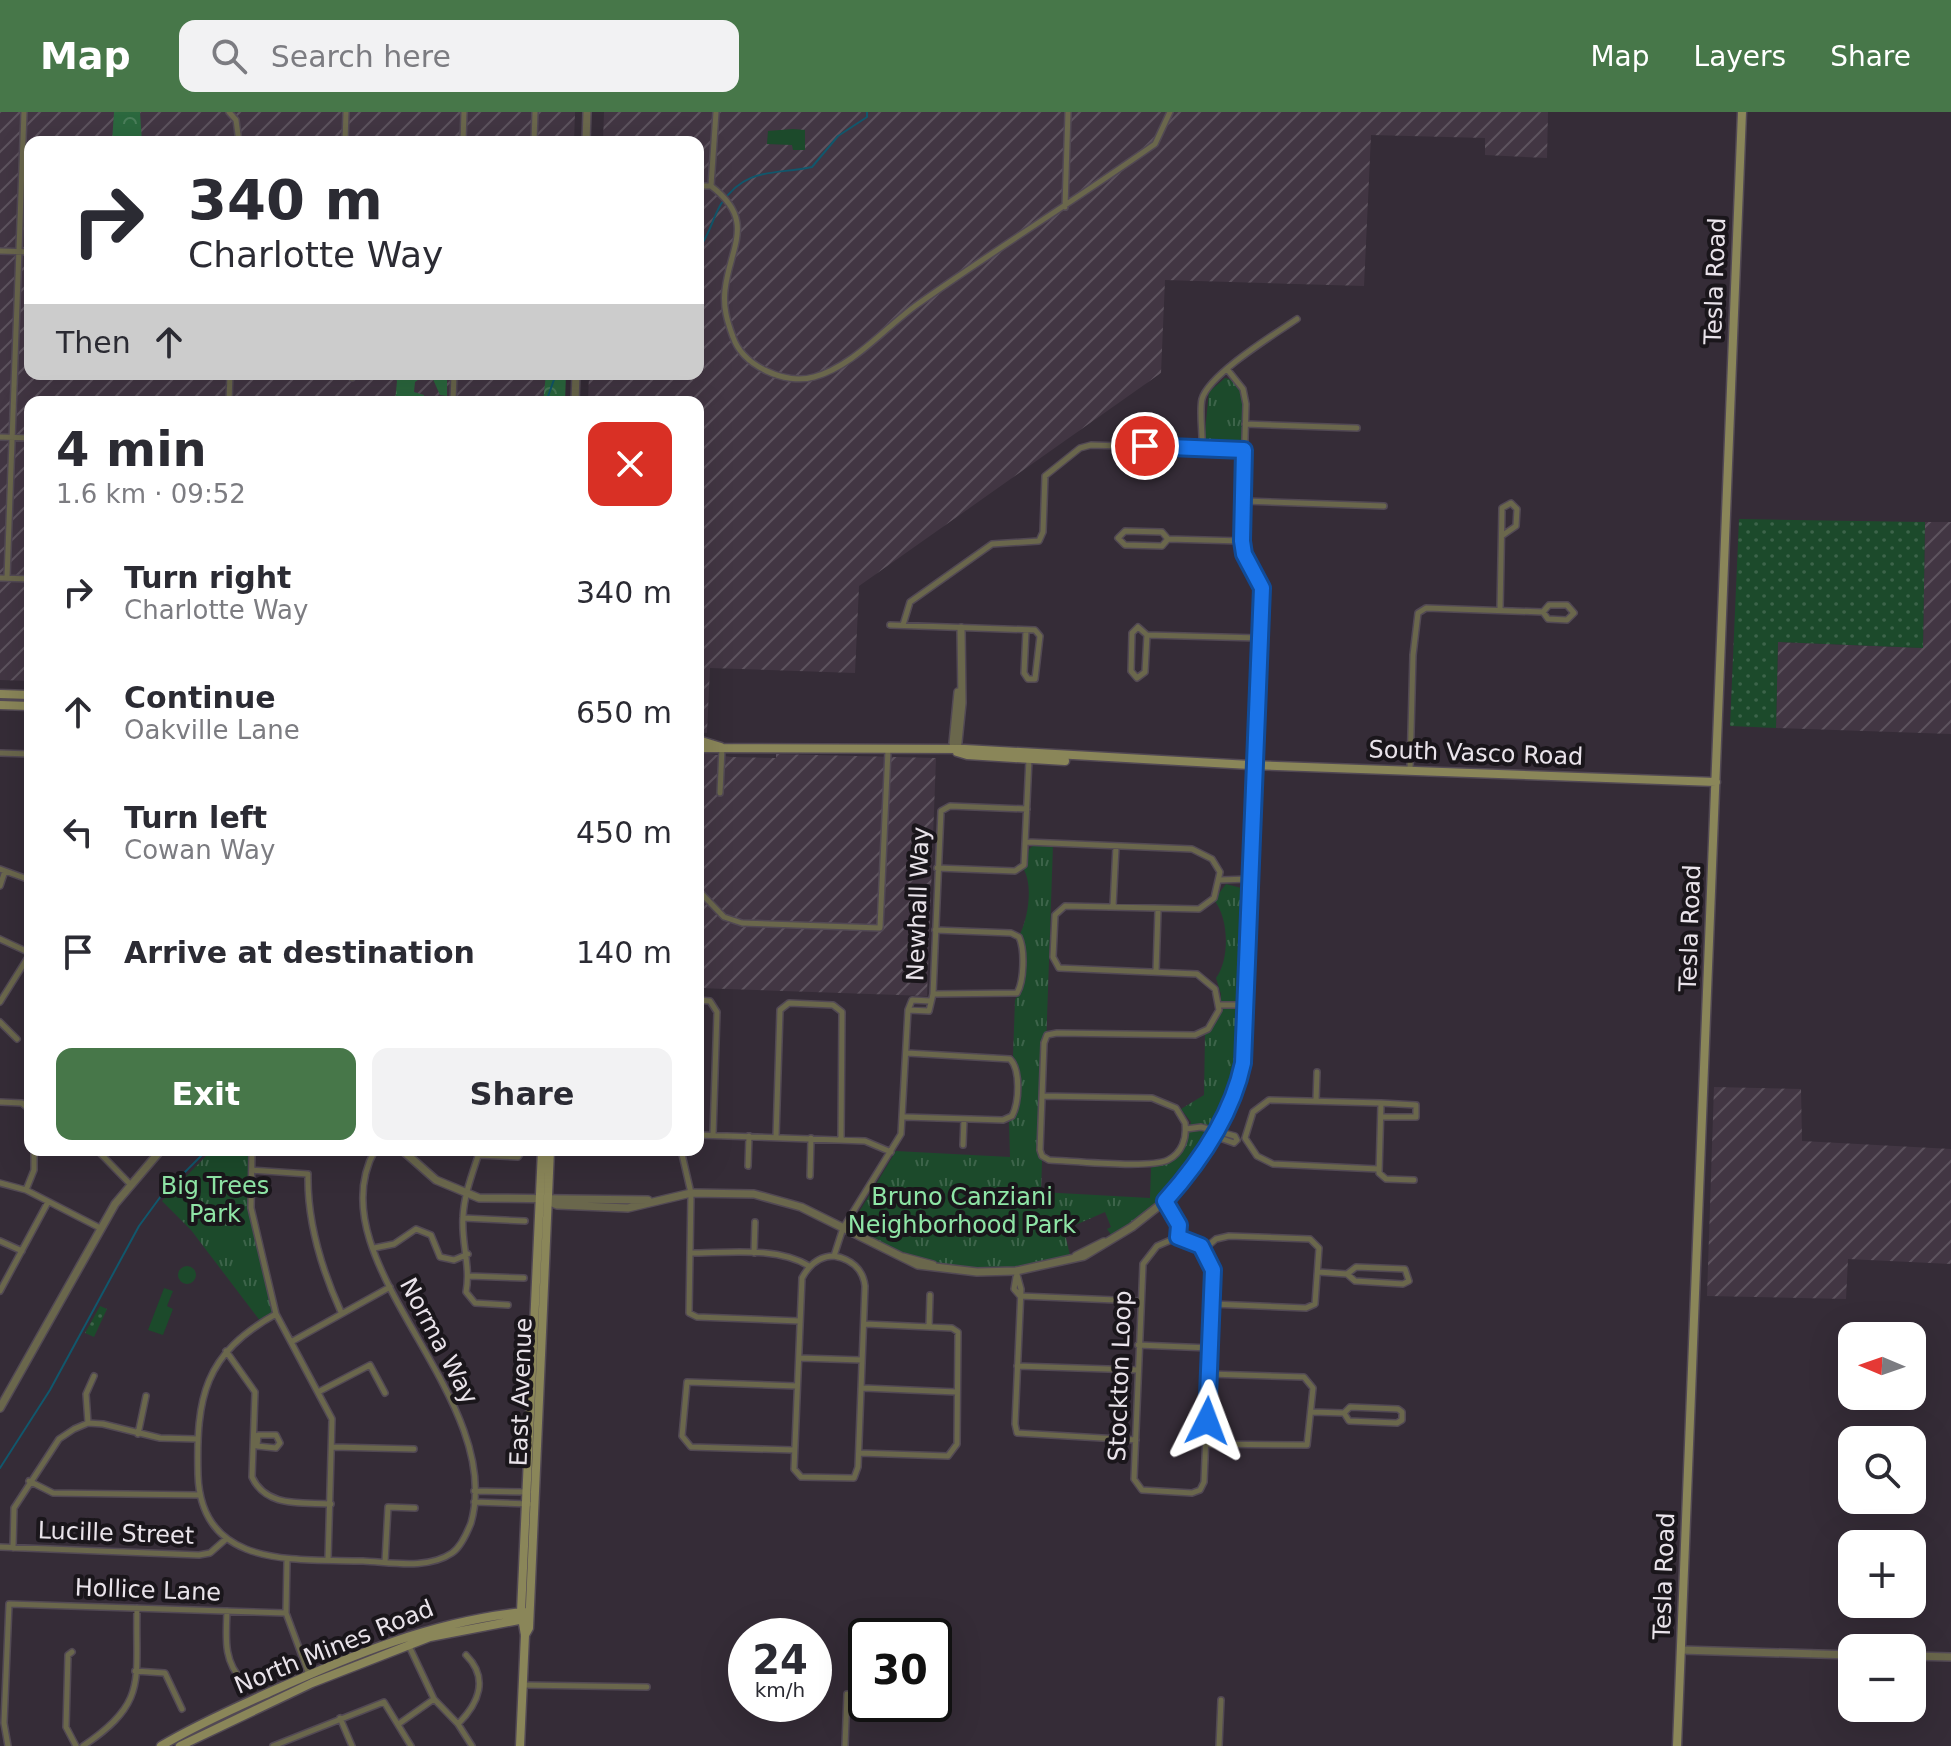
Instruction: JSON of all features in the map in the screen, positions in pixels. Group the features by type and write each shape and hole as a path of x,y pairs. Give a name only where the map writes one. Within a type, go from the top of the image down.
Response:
{"main road":[{"name":"Tesla Road","path":"1677,1746 1742,112"},
{"path":"0,694 24,695"},
{"path":"0,705 24,706"},
{"name":"South Vasco Road","path":"704,742 722,747"},
{"name":"South Vasco Road","path":"704,748 965,749 1029,756 1716,782"},
{"name":"East Avenue","path":"520,1746 544,1201 542,1156"},
{"name":"East Avenue","path":"544,1201 549,1156"},
{"name":"North Mines Road","path":"161,1746 189,1729 451,1622 525,1616"},
{"name":"North Mines Road","path":"180,1746 310,1679 409,1646 525,1616"},
{"path":"409,1646 414,1638 451,1622"},
{"path":"490,1623 525,1635"}],"street":[{"path":"24,112 4,578 24,579"},
{"path":"229,112 236,120 238,136"},
{"path":"345,136 346,112"},
{"path":"463,136 464,112"},
{"path":"534,136 535,112"},
{"path":"586,136 587,112"},
{"path":"711,186 716,112"},
{"path":"1065,208 1068,112"},
{"path":"704,186 711,186 728,202 739,223 725,289 725,315 734,343 756,365 776,376 810,378 838,368 954,279 1065,208 1155,144 1170,112"},
{"path":"0,251 24,252"},
{"path":"1202,448 1201,400 1208,389 1227,369 1297,319"},
{"path":"1227,369 1243,389 1242,541 1262,588 1243,1063 1220,1138 1234,1143 1245,1138"},
{"path":"1245,424 1357,428"},
{"path":"0,437 24,438"},
{"path":"903,625 910,602 992,544 1039,541 1043,532 1045,476 1080,448 1091,445 1244,450"},
{"path":"1244,501 1384,506"},
{"path":"1500,610 1502,508 1511,503 1517,509 1516,526 1503,535"},
{"path":"1168,539 1162,546 1125,545 1118,538 1123,531 1138,531 1162,532 1168,539 1242,541"},
{"path":"1549,605 1571,606 1574,613 1567,620 1548,619 1543,612 1549,605"},
{"path":"1410,770 1415,621 1421,610 1543,612"},
{"path":"890,625 1035,630 1040,636 1039,671 1031,679 1024,673 1026,631"},
{"path":"1147,635 1145,672 1137,678 1131,671 1132,633 1140,627 1147,635 1259,638"},
{"path":"957,750 962,703 959,691 961,628"},
{"path":"720,793 722,747"},
{"path":"704,896 724,917 742,923 880,928 888,750"},
{"path":"0,753 24,754"},
{"path":"937,868 1015,871 1026,860 1029,756"},
{"name":"Newhall Way","path":"931,997 939,814 943,809 1027,809"},
{"path":"1027,842 1199,850 1212,859 1220,880 1214,898 1199,909 1065,906 1056,911 1054,962 1064,969 1204,977 1215,989 1219,1005 1213,1023 1195,1035 1047,1035 1044,1043 1042,1096 1042,1156 1049,1160 1163,1162 1180,1149 1186,1129 1176,1108 1162,1100 1042,1096"},
{"path":"1113,906 1116,847"},
{"path":"0,886 2,870 24,878"},
{"path":"1220,880 1249,879"},
{"path":"1156,972 1158,910"},
{"path":"834,1256 843,1228 891,1152 905,1117 908,1010 912,1000 1017,993 1021,985 1023,945 1019,937 1011,933 935,930"},
{"path":"0,939 24,950"},
{"path":"0,1002 24,963"},
{"path":"908,1010 929,1011 931,997"},
{"path":"704,1000 710,1001 717,1012 713,1135"},
{"path":"776,1137 780,1010 789,1003 833,1005 842,1012 841,1139"},
{"path":"1219,1005 1245,1005"},
{"path":"0,1022 17,1039"},
{"path":"905,1117 1003,1120 1012,1116 1016,1083 1014,1062 1005,1058 907,1053"},
{"path":"1316,1101 1317,1072"},
{"path":"1245,1138 1253,1112 1269,1100 1416,1105 1416,1117 1381,1117"},
{"path":"0,1102 24,1105"},
{"path":"1381,1103 1378,1169 1386,1179 1414,1180"},
{"path":"963,1145 964,1119"},
{"path":"1186,1129 1201,1127 1221,1132"},
{"path":"409,1156 436,1180 467,1195 494,1200 628,1208 691,1193 725,1191 777,1199 918,1265 1016,1274 1076,1257 1110,1240 1165,1201 1221,1132"},
{"path":"704,1135 841,1139 872,1142 891,1152"},
{"path":"748,1166 749,1136"},
{"path":"810,1176 811,1138"},
{"path":"1245,1138 1257,1156 1273,1164 1378,1169"},
{"path":"26,1190 34,1170 34,1156"},
{"path":"100,1156 129,1183"},
{"path":"0,1408 100,1228 129,1183 155,1156"},
{"path":"252,1156 251,1208 276,1314 320,1391 332,1419 328,1560"},
{"name":"Norma Way","path":"372,1156 365,1169 362,1202 374,1248 390,1287 473,1449 474,1502 471,1520 457,1548 451,1554 419,1564 385,1562"},
{"path":"479,1156 463,1218 469,1276 466,1292 475,1303 508,1305"},
{"path":"682,1156 691,1193 689,1313 697,1317 800,1321"},
{"path":"252,1170 308,1174 308,1206 326,1280 341,1312"},
{"path":"0,1183 26,1190 100,1228"},
{"path":"1165,1201 1179,1225 1178,1237 1203,1250 1216,1239 1229,1236 1310,1239 1319,1248 1315,1304 1306,1308 1212,1304"},
{"path":"0,1291 48,1202"},
{"path":"463,1218 525,1221"},
{"path":"754,1253 755,1222"},
{"path":"374,1248 394,1244 416,1229 431,1235 440,1257 454,1260 468,1254"},
{"name":"Stockton Loop","path":"1178,1237 1157,1246 1143,1264 1134,1479 1138,1488 1145,1490 1192,1493 1200,1490 1206,1444 1213,1270 1203,1250"},
{"path":"0,1241 22,1251"},
{"path":"690,1253 754,1253 789,1258 809,1266"},
{"path":"834,1256 853,1263 864,1279 859,1453 857,1474 845,1479 798,1475 794,1450 802,1278 809,1266 834,1256"},
{"path":"1318,1272 1347,1274 1355,1281 1403,1284 1409,1281 1405,1269 1356,1267 1347,1274"},
{"path":"1016,1274 1021,1279 1017,1433 1136,1440"},
{"path":"469,1276 524,1278"},
{"path":"291,1342 390,1287"},
{"path":"929,1327 930,1295"},
{"path":"1020,1296 1140,1301"},
{"path":"276,1314 252,1327 226,1351 203,1388 197,1439 199,1495 206,1512 226,1539 249,1551 287,1560 385,1562 388,1507 415,1508"},
{"path":"859,1453 948,1456 954,1453 957,1392 958,1332 952,1328 865,1324"},
{"path":"1138,1345 1210,1348"},
{"path":"226,1351 255,1392 252,1477 261,1492 281,1501 331,1504"},
{"path":"799,1358 862,1360"},
{"path":"320,1391 370,1365 385,1393"},
{"path":"1017,1366 1138,1370"},
{"path":"1206,1444 1307,1445 1312,1412 1313,1388 1304,1377 1209,1374"},
{"path":"88,1423 86,1394 94,1376"},
{"path":"794,1450 691,1447 682,1436 687,1382 797,1386"},
{"path":"863,1388 957,1392"},
{"path":"138,1434 146,1396"},
{"path":"1312,1412 1344,1413 1350,1407 1398,1409 1402,1412 1402,1420 1397,1423 1349,1421 1344,1413"},
{"path":"13,1548 14,1508 59,1439 88,1423 138,1434 197,1439"},
{"path":"258,1435 276,1435 280,1443 276,1448 257,1446 255,1440 258,1435"},
{"path":"333,1447 414,1449"},
{"path":"29,1481 53,1493 199,1495"},
{"path":"474,1491 533,1492"},
{"path":"474,1502 532,1504"},
{"name":"Lucille Street","path":"0,1547 199,1555 210,1553 226,1539"},
{"path":"287,1560 286,1613 310,1679"},
{"name":"Hollice Lane","path":"8,1746 4,1723 9,1604 286,1613"},
{"path":"83,1746 125,1713 132,1699 137,1608"},
{"path":"227,1611 226,1652 234,1673 243,1681"},
{"path":"409,1646 434,1699 458,1724 472,1746"},
{"path":"1681,1650 1838,1655"},
{"path":"72,1652 68,1655 66,1727 76,1746"},
{"path":"458,1724 472,1711 479,1691 477,1670 466,1655"},
{"path":"1926,1656 1951,1657"},
{"path":"135,1671 165,1673 182,1709"},
{"path":"523,1685 647,1687"},
{"path":"845,1746 847,1694"},
{"path":"400,1723 434,1699"},
{"path":"1219,1746 1221,1700"},
{"path":"273,1746 384,1702 400,1723 411,1746"},
{"path":"340,1718 352,1746"}],"shaded area":[{"path":"0,112 575,112 574,136 24,136 24,380 564,380 563,396 24,396 24,681 0,680"},
{"path":"604,112 1548,112 1547,158 1485,155 1485,138 1371,135 1364,286 1165,280 1161,373 859,586 855,673 710,668 707,733 704,733 704,396 588,396 589,380 704,380 704,136 603,136"},
{"path":"1925,522 1951,522 1951,734 1776,728 1778,642 1923,648"},
{"path":"704,753 776,758 776,754 936,758 927,996 704,988"},
{"path":"1714,1087 1801,1089 1802,1141 1951,1149 1951,1264 1848,1259 1846,1299 1707,1296"}],"green space":[{"path":"114,112 140,112 142,136 112,136"},
{"path":"805,130 805,150 793,150 792,145 767,144 768,131"},
{"path":"1225,378 1233,381 1238,388 1244,409 1244,432 1237,448 1211,447 1204,441 1209,392"},
{"path":"418,380 414,392 424,396 396,396 397,381"},
{"path":"433,380 447,380 447,396 440,395"},
{"path":"545,380 566,380 565,396 544,396"},
{"path":"1739,519 1925,522 1923,648 1778,642 1776,728 1730,726"},
{"name":"Bruno Canziani Neighborhood Park","path":"1034,845 1053,845 1041,1192 1150,1198 1151,1168 1180,1155 1191,1122 1181,1109 1204,1095 1205,1034 1220,1014 1221,994 1216,978 1224,960 1226,939 1223,917 1214,900 1226,884 1245,889 1247,896 1240,1051 1232,1086 1220,1120 1205,1138 1205,1147 1160,1201 1112,1236 1107,1229 1111,1227 1105,1212 1064,1230 1070,1255 1012,1268 985,1269 933,1262 853,1230 853,1222 896,1151 1010,1157 1009,1122 1018,1108 1018,1065 1013,1056 1015,1000 1022,988 1025,943 1020,934 1028,902 1024,870 1029,849"},
{"name":"Big Trees Park","path":"206,1156 252,1156 251,1208 276,1314 261,1322 191,1230 162,1201"},
{"path":"896,1224 918,1225 917,1236 896,1236"},
{"path":"183,1266 191,1266 196,1275 194,1282 183,1284 178,1279 178,1271"},
{"path":"164,1288 173,1291 167,1306 173,1309 163,1335 148,1330"},
{"path":"100,1306 107,1309 94,1337 85,1333"}],"waterway":[{"path":"704,240 721,204 741,183 762,174 812,167 838,136 867,117 867,112"},
{"path":"548,396 554,380"},
{"path":"0,1468 50,1390 139,1226 161,1196 201,1156"}],"route":[{"path":"1145,446 1244,450 1242,541 1244,554 1262,588 1254,867 1249,879 1243,1063 1228,1106 1204,1153 1165,1201 1179,1225 1178,1237 1201,1246 1213,1270 1207,1421"}]}
